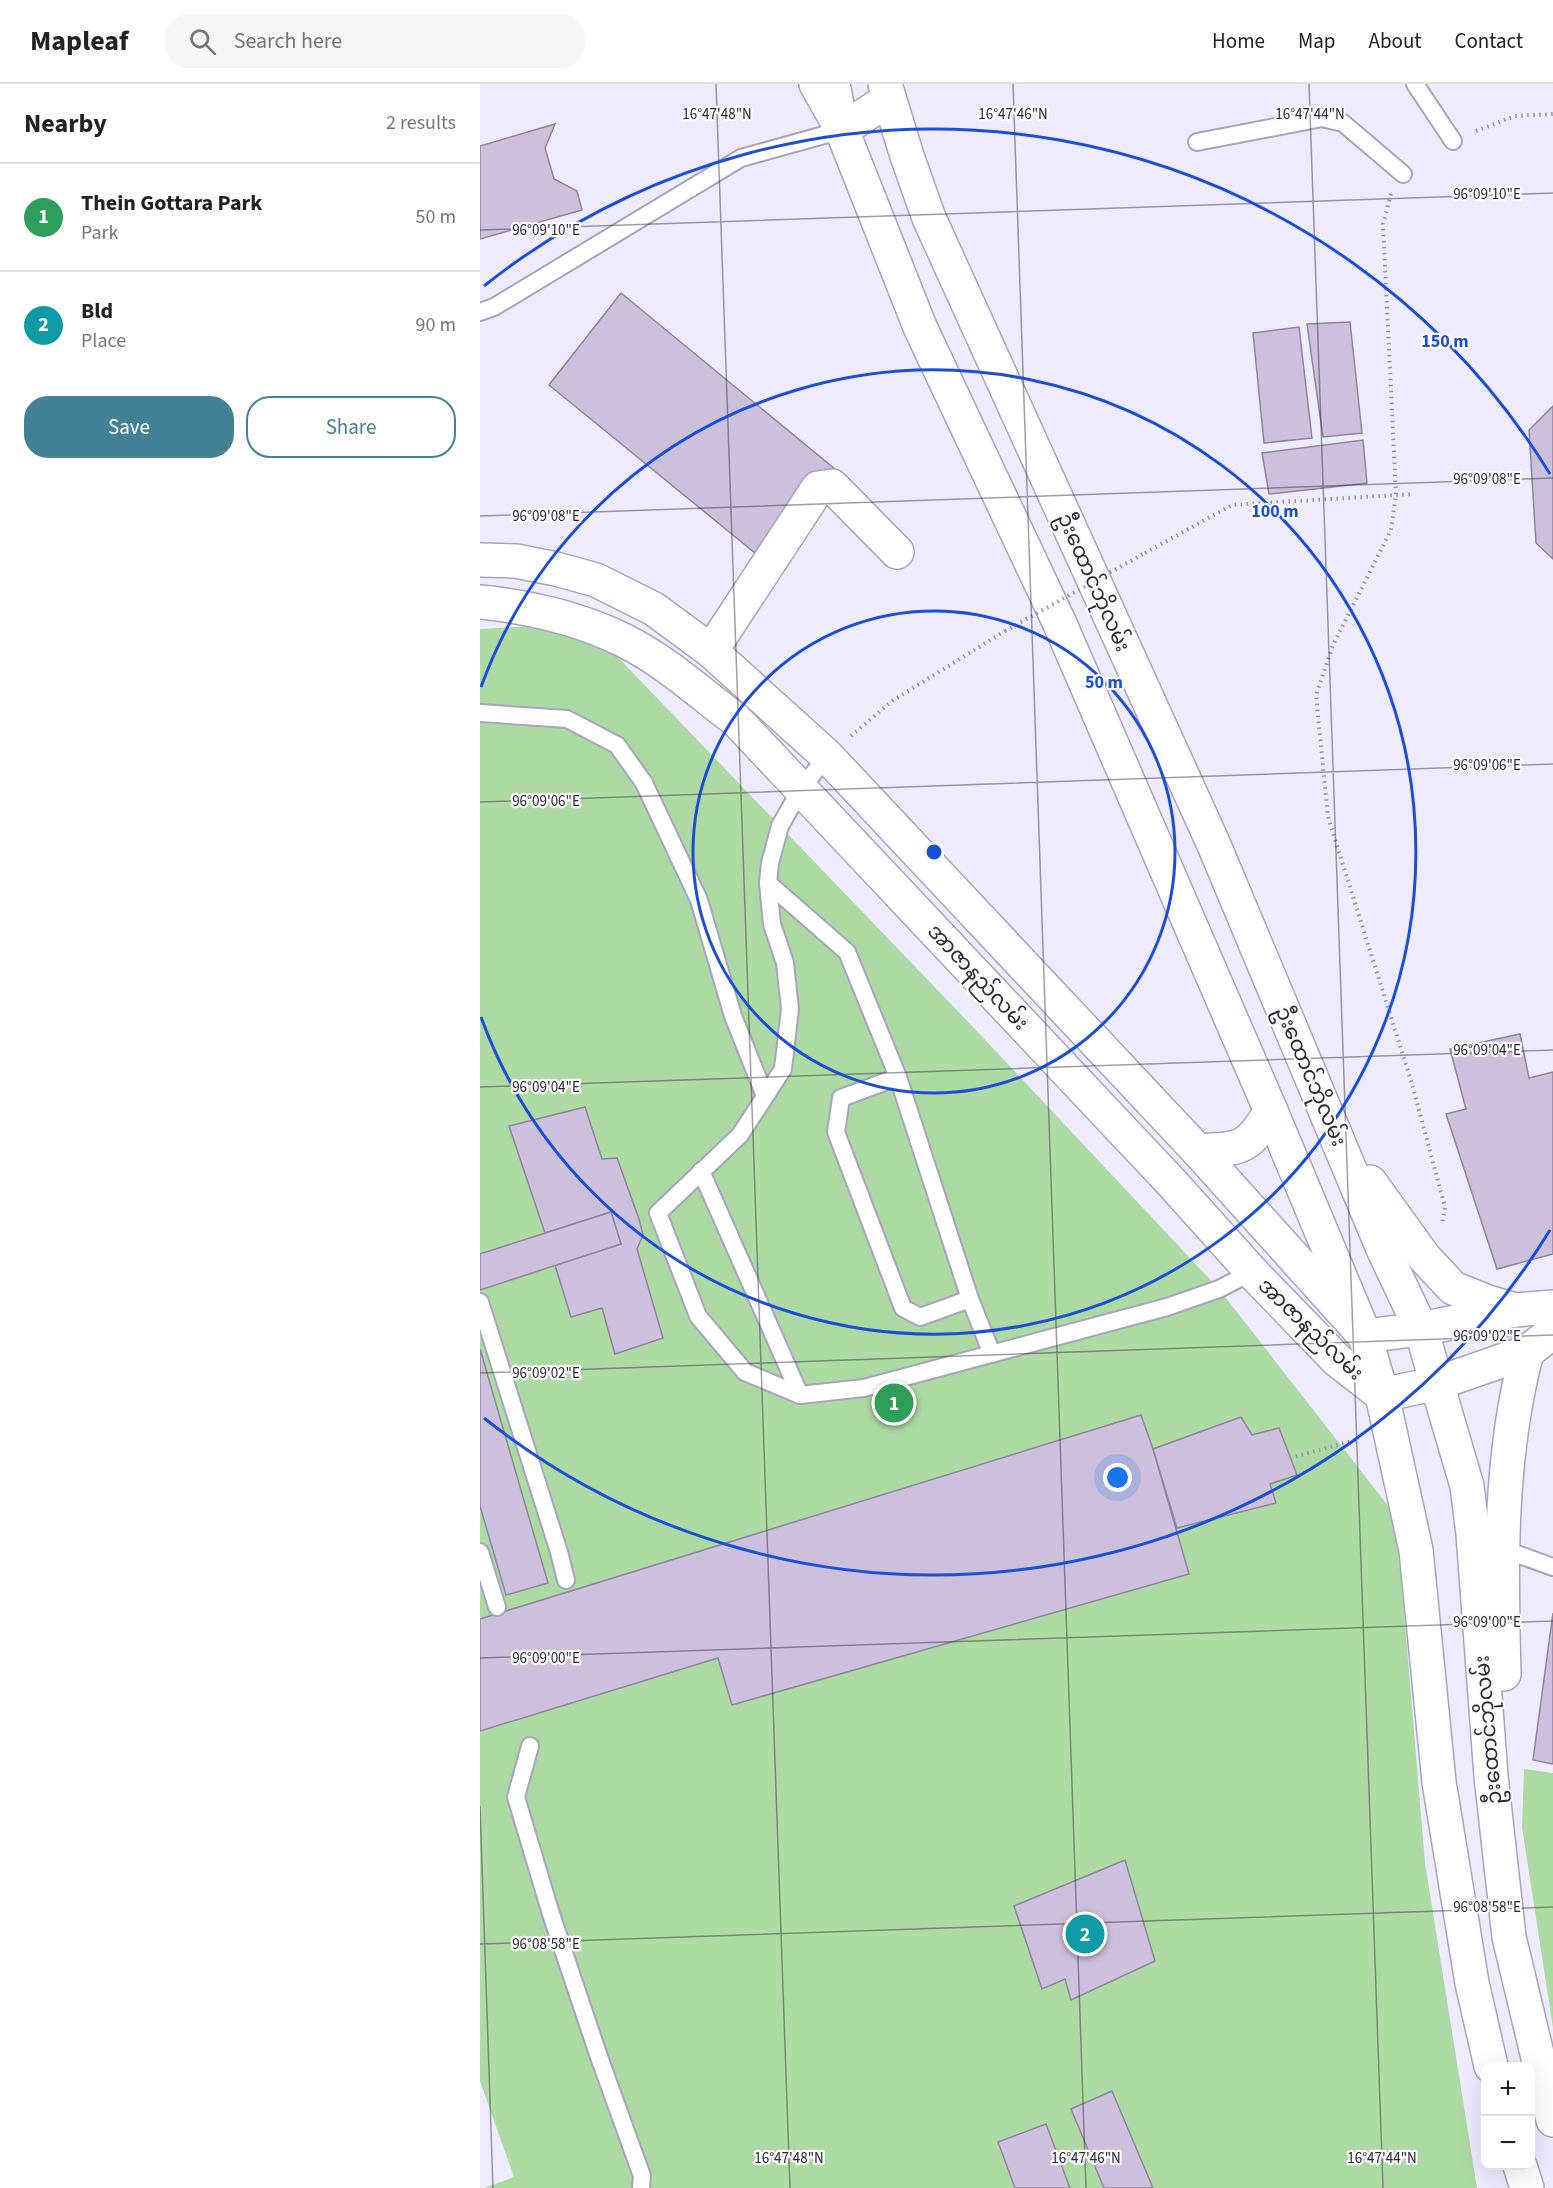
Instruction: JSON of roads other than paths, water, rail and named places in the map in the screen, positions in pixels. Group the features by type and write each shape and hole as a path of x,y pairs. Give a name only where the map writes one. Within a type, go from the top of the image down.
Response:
{"main road":[{"path":"816,84 842,130 920,327 1060,624 1271,1111 1365,1336 1382,1395 1416,1550 1439,1782 1472,1983 1490,2062"},
{"path":"833,84 842,130"},
{"path":"842,130 887,92"},
{"name":"ဦးထောင်ဘိုလမ်း","path":"887,92 928,218 1214,845 1384,1251 1421,1329 1467,1486 1473,1534 1491,1776 1509,1937 1553,2120"},
{"path":"711,651 818,488 832,486 897,552"},
{"name":"အာဇာနည်လမ်း","path":"480,560 516,561 596,580 654,609 711,651 827,756 1198,1151 1365,1336"},
{"name":"အာဇာနည်လမ်း","path":"480,602 516,605 579,621 624,641 664,665 736,720 1172,1183 1252,1272 1337,1360 1382,1395 1438,1383 1527,1353"},
{"path":"1198,1151 1234,1149 1246,1144 1257,1134 1271,1111"},
{"path":"1330,1123 1424,1257 1453,1288 1515,1310"},
{"path":"1365,1336 1421,1329 1515,1310 1553,1307"},
{"path":"1509,1937 1503,1641 1509,1443 1517,1390 1527,1353 1553,1332"},
{"path":"1521,2170 1527,2188"}],"lane":[{"path":"1415,84 1453,141"},
{"path":"1197,142 1322,118 1343,123 1403,174"},
{"path":"480,312 515,295 741,158 842,130"},
{"path":"480,713 567,719 616,745 644,783 699,900 733,1016 765,1096"},
{"path":"827,756 801,789 780,826 770,863 768,883 772,924 785,963 790,1009 783,1070 740,1135 658,1213 698,1316 745,1372 800,1395 864,1388 1167,1308 1219,1289 1252,1272"},
{"path":"768,883 847,952 898,1077 970,1299 992,1354"},
{"path":"898,1077 841,1098 836,1132 903,1308 920,1317 970,1299"},
{"path":"701,1171 800,1395"},
{"path":"480,1302 566,1580"},
{"path":"1473,1534 1504,1550 1553,1567"},
{"path":"480,1552 497,1608"},
{"path":"530,1746 516,1797 551,1914 642,2176 641,2188"}],"place":[{"name":"Thein Gottara Park","path":"894,1403"},
{"name":"Bld","path":"1085,1934"}]}
